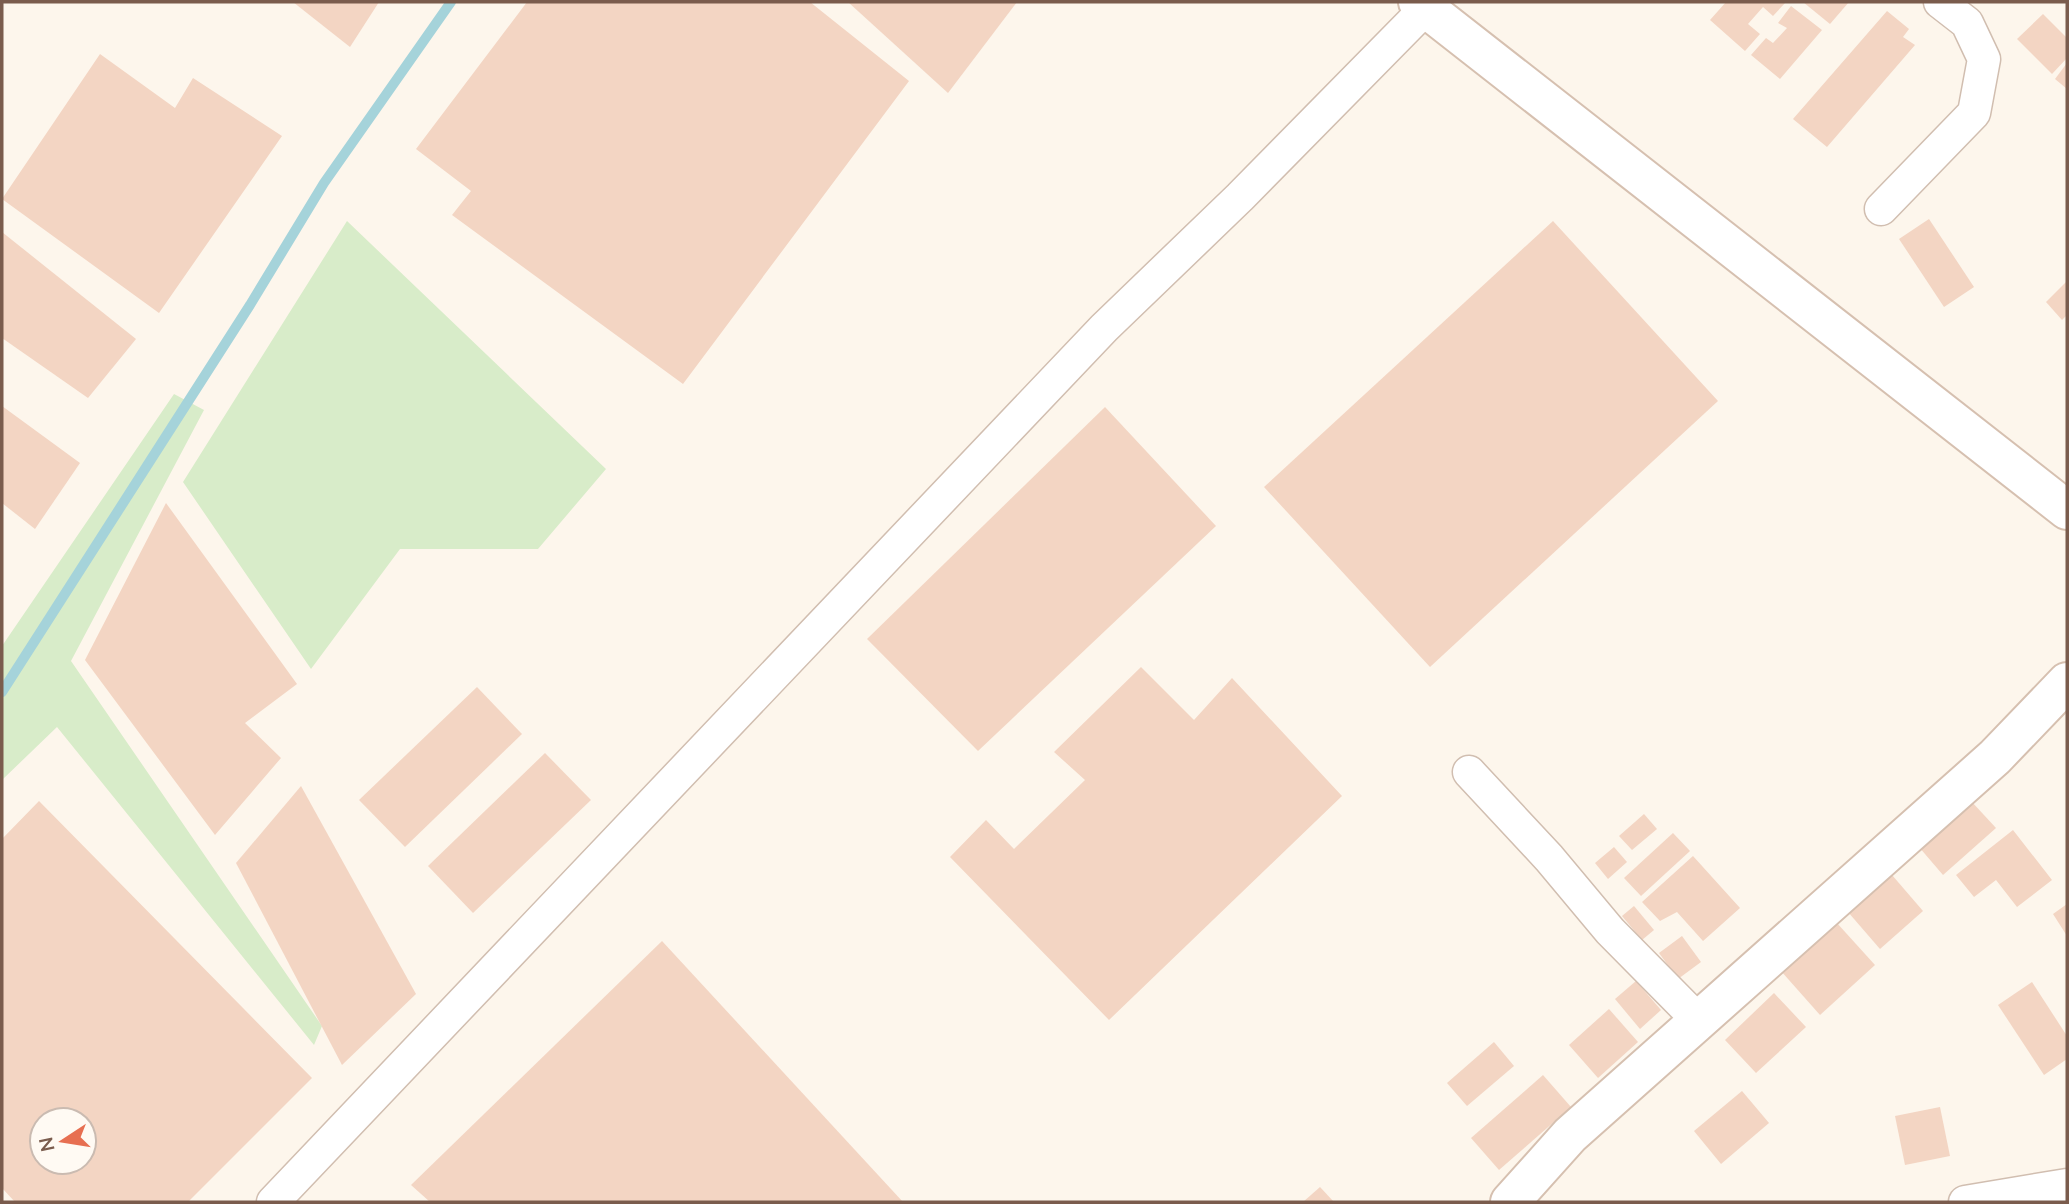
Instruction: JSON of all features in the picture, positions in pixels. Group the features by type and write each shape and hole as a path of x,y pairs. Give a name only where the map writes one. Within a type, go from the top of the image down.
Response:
{"street":[{"path":"273,1202 1104,328 1240,197 1426,4 2067,510"},
{"path":"1881,209 1974,113 1984,59 1956,6"},
{"path":"1510,1202 1570,1135 1995,757 2067,682"},
{"path":"1469,772 1549,858 1610,931 1699,1021"},
{"path":"1965,1202 2067,1185"}],"green space":[{"path":"347,221 606,469 538,549 400,549 311,669 183,482"},
{"path":"174,394 204,410 71,661 322,1026 314,1045 57,727 2,780 2,646"}],"building":[{"path":"293,2 379,2 350,47"},
{"path":"527,2 810,2 909,81 683,384 452,215 471,191 416,149"},
{"path":"848,2 1017,2 948,93"},
{"path":"1726,2 1786,2 1773,16 1763,7 1748,24 1760,34 1745,51 1710,20"},
{"path":"1803,2 1849,2 1830,24"},
{"path":"1791,6 1822,30 1780,79 1751,55 1766,38 1773,43 1787,28 1778,23"},
{"path":"1887,11 1909,29 1903,37 1915,45 1827,147 1793,119"},
{"path":"2043,14 2067,38 2067,58 2052,74 2017,39"},
{"path":"100,54 175,108 193,78 282,136 159,313 2,199"},
{"path":"2067,63 2067,89 2055,79"},
{"path":"1929,219 1974,287 1944,307 1899,239"},
{"path":"1553,221 1718,401 1430,667 1264,487"},
{"path":"2,232 136,339 88,398 2,338"},
{"path":"2067,281 2067,315 2062,320 2046,302"},
{"path":"2,406 80,463 35,529 2,503"},
{"path":"1105,407 1216,526 978,751 867,639"},
{"path":"166,503 297,684 245,723 281,758 215,835 85,660"},
{"path":"1141,667 1194,720 1232,678 1342,796 1109,1020 950,857 986,820 1014,849 1085,780 1054,752"},
{"path":"477,687 522,734 405,847 359,800"},
{"path":"545,753 591,800 473,913 428,866"},
{"path":"301,786 416,994 342,1065 236,863"},
{"path":"39,801 312,1078 188,1202 15,1202 2,1188 2,839"},
{"path":"1971,801 1996,828 1943,875 1919,847"},
{"path":"1644,814 1657,829 1632,850 1619,836"},
{"path":"2013,830 2052,880 2017,907 1996,880 1974,897 1956,875"},
{"path":"1673,833 1690,851 1641,896 1624,878"},
{"path":"1614,847 1627,862 1608,879 1595,863"},
{"path":"1693,856 1740,908 1703,941 1677,912 1660,921 1642,902"},
{"path":"1892,875 1923,911 1880,949 1848,912"},
{"path":"2067,904 2067,936 2053,914"},
{"path":"1634,906 1654,930 1642,940 1622,916"},
{"path":"1836,922 1875,965 1820,1015 1781,971"},
{"path":"1682,936 1701,962 1678,979 1659,953"},
{"path":"662,941 903,1202 430,1202 411,1185"},
{"path":"1636,981 1661,1010 1640,1029 1615,999"},
{"path":"2032,982 2067,1036 2067,1059 2044,1075 1998,1005"},
{"path":"1774,993 1806,1027 1756,1073 1725,1040"},
{"path":"1609,1009 1638,1042 1598,1078 1569,1045"},
{"path":"1494,1042 1514,1066 1467,1106 1447,1083"},
{"path":"1543,1075 1571,1107 1499,1170 1471,1138"},
{"path":"1742,1091 1769,1123 1721,1164 1694,1131"},
{"path":"1940,1107 1950,1156 1905,1165 1895,1116"},
{"path":"1320,1187 1334,1202 1303,1202"}],"waterway":[{"path":"2,692 250,305 324,183 451,2"}]}
